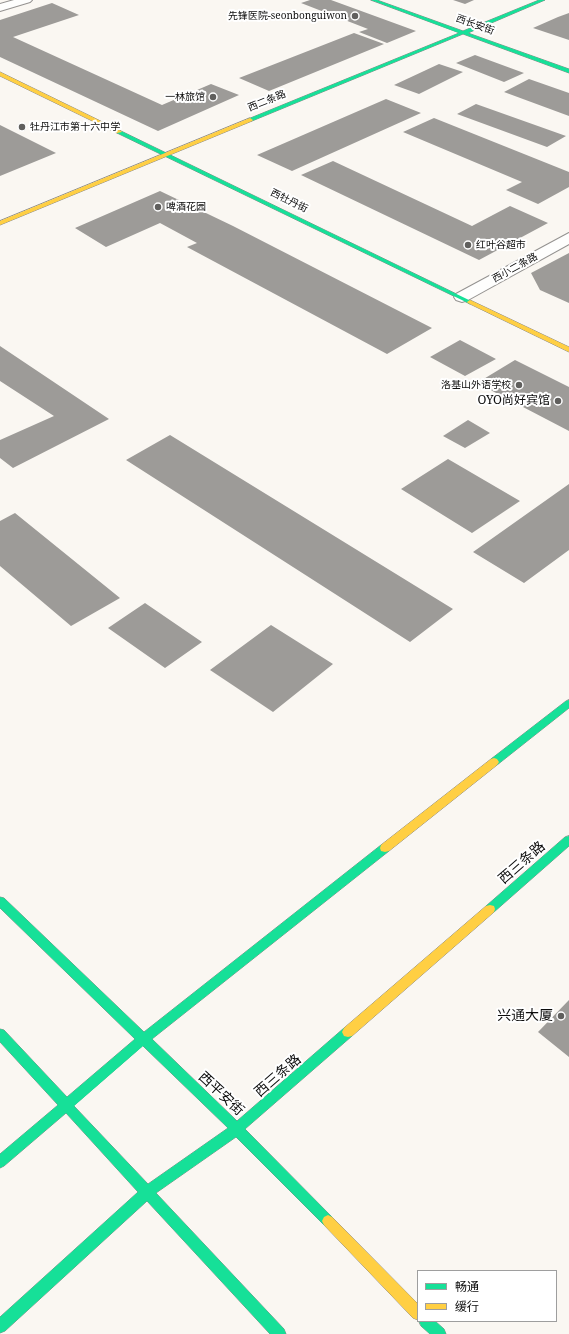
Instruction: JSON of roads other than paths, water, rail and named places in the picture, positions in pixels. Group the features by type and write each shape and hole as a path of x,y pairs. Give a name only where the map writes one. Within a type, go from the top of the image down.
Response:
{"main road":[{"name":"西长安街","path":"373,0 569,71"},
{"name":"西二条路","path":"0,223 543,0"},
{"name":"西牡丹街","path":"0,74 569,350"},
{"path":"0,1162 142,1040 569,703"},
{"name":"西三条路","path":"0,1326 148,1191 237,1129 569,840"},
{"name":"西平安街","path":"0,901 142,1040 237,1129 417,1311"},
{"path":"0,1034 148,1191 279,1334"},
{"path":"427,1322 439,1334"}],"street":[{"path":"0,8 26,0"},
{"name":"西小二条路","path":"462,297 569,238"}],"place":[{"name":"先锋医院-seonbonguiwon","path":"355,16"},
{"name":"一林旅馆","path":"213,97"},
{"name":"牡丹江市第十六中学","path":"22,127"},
{"name":"啤酒花园","path":"158,207"},
{"name":"红叶谷超市","path":"468,245"},
{"name":"洛基山外语学校","path":"519,385"},
{"name":"OYO尚好宾馆","path":"558,401"},
{"name":"兴通大厦","path":"561,1016"}]}
